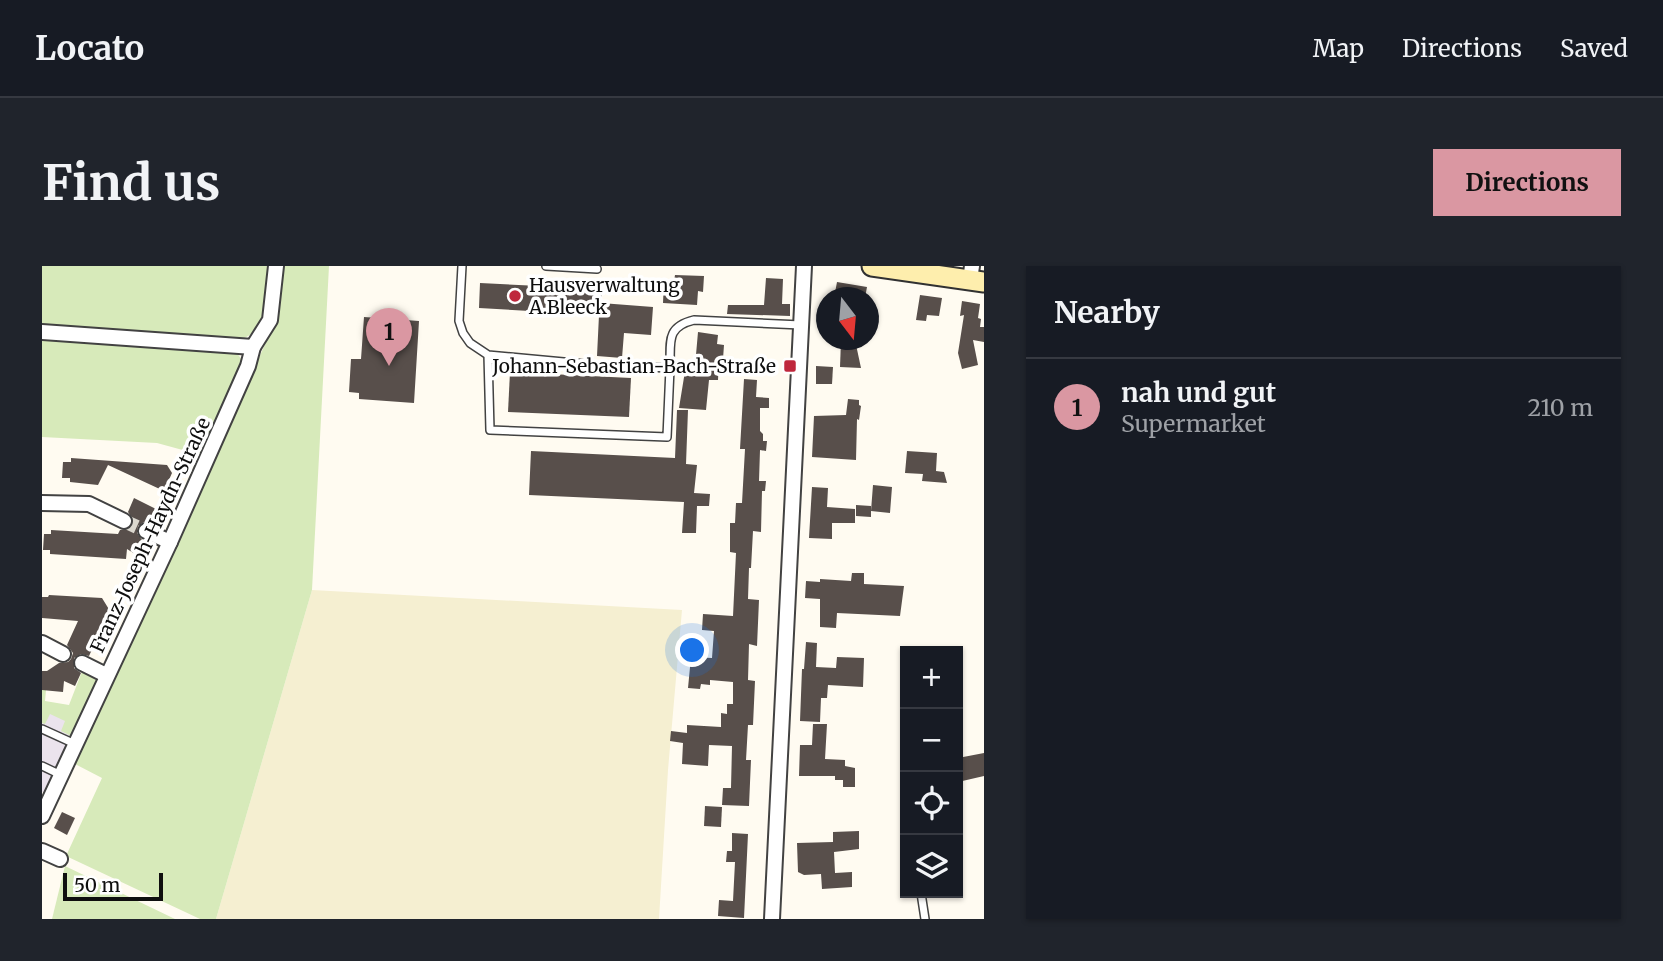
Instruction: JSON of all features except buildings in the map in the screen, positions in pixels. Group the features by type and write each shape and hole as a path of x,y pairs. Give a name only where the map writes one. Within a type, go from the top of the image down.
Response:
{"main road":[{"path":"872,266 975,276"}],"street":[{"name":"Franz-Joseph-Haydn-Straße","path":"42,816 170,542 248,366 253,347 270,320 276,266"},
{"path":"772,919 804,266"},
{"path":"42,332 253,347"},
{"path":"42,503 89,504 124,520"},
{"path":"146,531 170,542"},
{"path":"42,643 63,654"},
{"path":"82,663 106,675"},
{"path":"42,851 60,859"}],"lane":[{"path":"462,266 459,321 470,344 488,355 596,365 670,368"},
{"path":"546,266 597,269"},
{"path":"488,355 489,430 667,437 671,335 677,326 694,320 801,325"},
{"path":"42,729 75,744"},
{"path":"42,766 61,775"},
{"path":"922,898 925,919"}],"shaded area":[{"path":"312,590 682,610 659,919 216,919"},
{"path":"42,708 81,720 47,794 42,792"}],"green space":[{"path":"42,266 270,266 268,301 261,322 255,330 247,337 235,341 42,328"},
{"path":"281,266 329,266 312,590 216,919 200,919 66,856 102,778 75,764 118,662 176,542 271,331"},
{"path":"42,336 237,353 244,363 201,455 157,443 42,437"},
{"path":"83,669 95,677 97,685 75,734 71,736 61,731 65,721 50,714 45,724 42,723 42,690 46,690 45,701 69,705"},
{"path":"65,866 175,919 52,919"}],"tunnel":[{"path":"124,521 146,531"}],"place":[{"name":"Hausverwaltung A.Bleeck","path":"515,296"},
{"name":"nah und gut","path":"389,366"},
{"name":"Johann-Sebastian-Bach-Straße","path":"790,366"}]}
